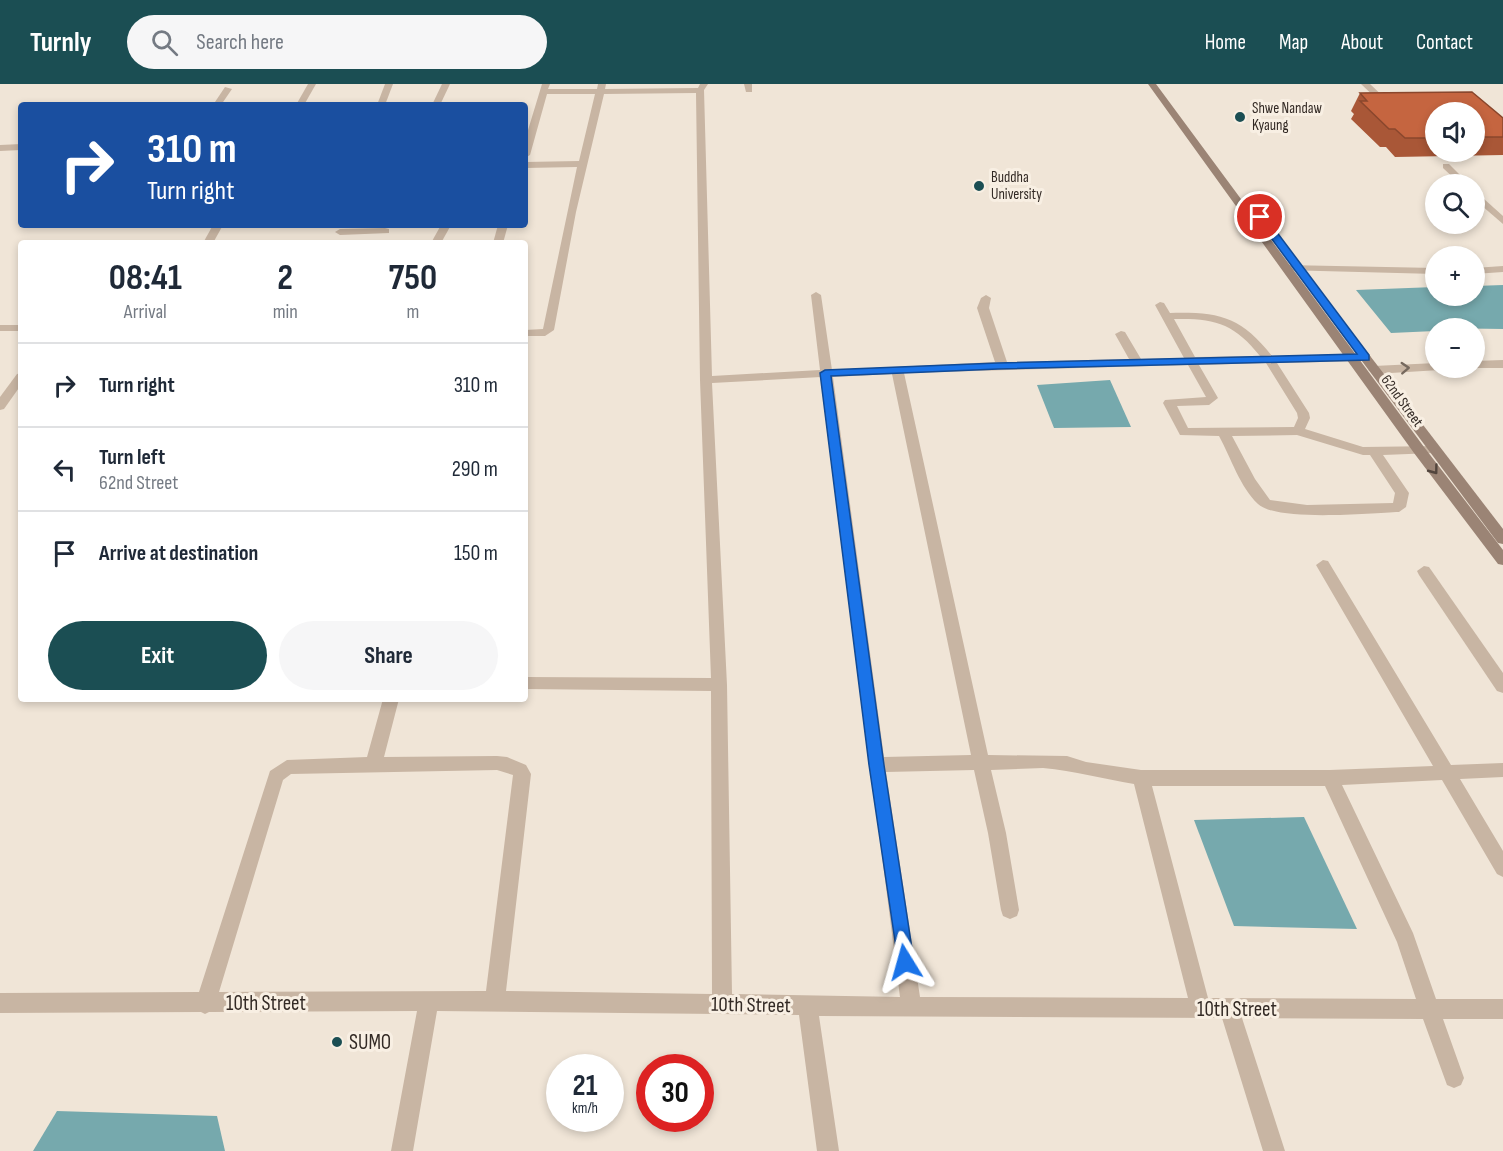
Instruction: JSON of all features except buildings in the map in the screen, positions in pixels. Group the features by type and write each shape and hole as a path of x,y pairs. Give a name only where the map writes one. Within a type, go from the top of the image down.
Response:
{"main road":[{"name":"62nd Street","path":"1152,84 1292,268 1365,357 1503,539"},
{"name":"62nd Street","path":"1161,84 1292,268 1352,358 1503,560"}],"street":[{"path":"302,102 312,84"},
{"path":"382,102 388,84"},
{"path":"437,102 446,84"},
{"path":"1365,84 1385,102"},
{"path":"528,134 545,88 601,88 633,92 668,92 702,87 706,380 719,685 722,1005"},
{"path":"528,333 545,333 548,330 571,212 601,88"},
{"path":"219,102 228,89"},
{"path":"0,148 18,147"},
{"path":"528,165 583,164"},
{"path":"1446,166 1454,174"},
{"path":"1485,204 1503,221"},
{"path":"342,229 388,228"},
{"path":"1292,268 1425,270"},
{"path":"1485,270 1503,269"},
{"path":"816,295 911,1007"},
{"path":"986,298 983,308 1002,366"},
{"path":"1160,305 1211,395 1211,400 1169,403 1184,432 1298,431 1353,448 1375,452 1434,449"},
{"path":"1166,316 1206,316 1223,320 1253,341 1270,361 1302,413 1304,418 1298,431"},
{"path":"0,328 18,328"},
{"path":"1121,334 1137,363"},
{"path":"706,380 1002,366 1365,357"},
{"path":"1485,365 1503,364"},
{"path":"1374,370 1425,368"},
{"path":"897,370 981,762 1010,910"},
{"path":"0,406 18,381"},
{"path":"1223,431 1261,498 1272,507 1335,510 1398,507 1402,493 1375,452"},
{"path":"1323,565 1503,868"},
{"path":"1425,571 1503,686"},
{"path":"528,683 719,685"},
{"path":"374,762 390,702"},
{"path":"205,1004 276,776 287,767 374,762 496,763 507,764 520,770 522,774 515,843 495,1001"},
{"path":"877,765 1057,762 1141,778 1330,778 1503,770"},
{"path":"1141,778 1201,1009"},
{"path":"1330,778 1406,940 1454,1078"},
{"name":"10th Street","path":"0,1003 205,1004 495,1001 911,1007 1503,1009"},
{"path":"402,1151 429,1002"},
{"path":"808,1006 828,1151"},
{"path":"1228,1009 1274,1151"}],"water":[{"path":"1503,285 1503,329 1485,329 1485,318 1425,318 1425,331 1391,333 1356,290 1425,287 1425,306 1485,306 1485,286"},
{"path":"1110,380 1131,427 1054,428 1037,385"},
{"path":"1304,817 1357,929 1234,926 1194,820"},
{"path":"57,1111 217,1116 225,1151 33,1151"}],"place":[{"name":"Shwe Nandaw Kyaung","path":"1240,117"},
{"name":"Buddha University","path":"979,186"},
{"name":"SUMO","path":"337,1042"}],"route":[{"path":"905,962 825,373 998,366 1365,357 1260,217"}]}
